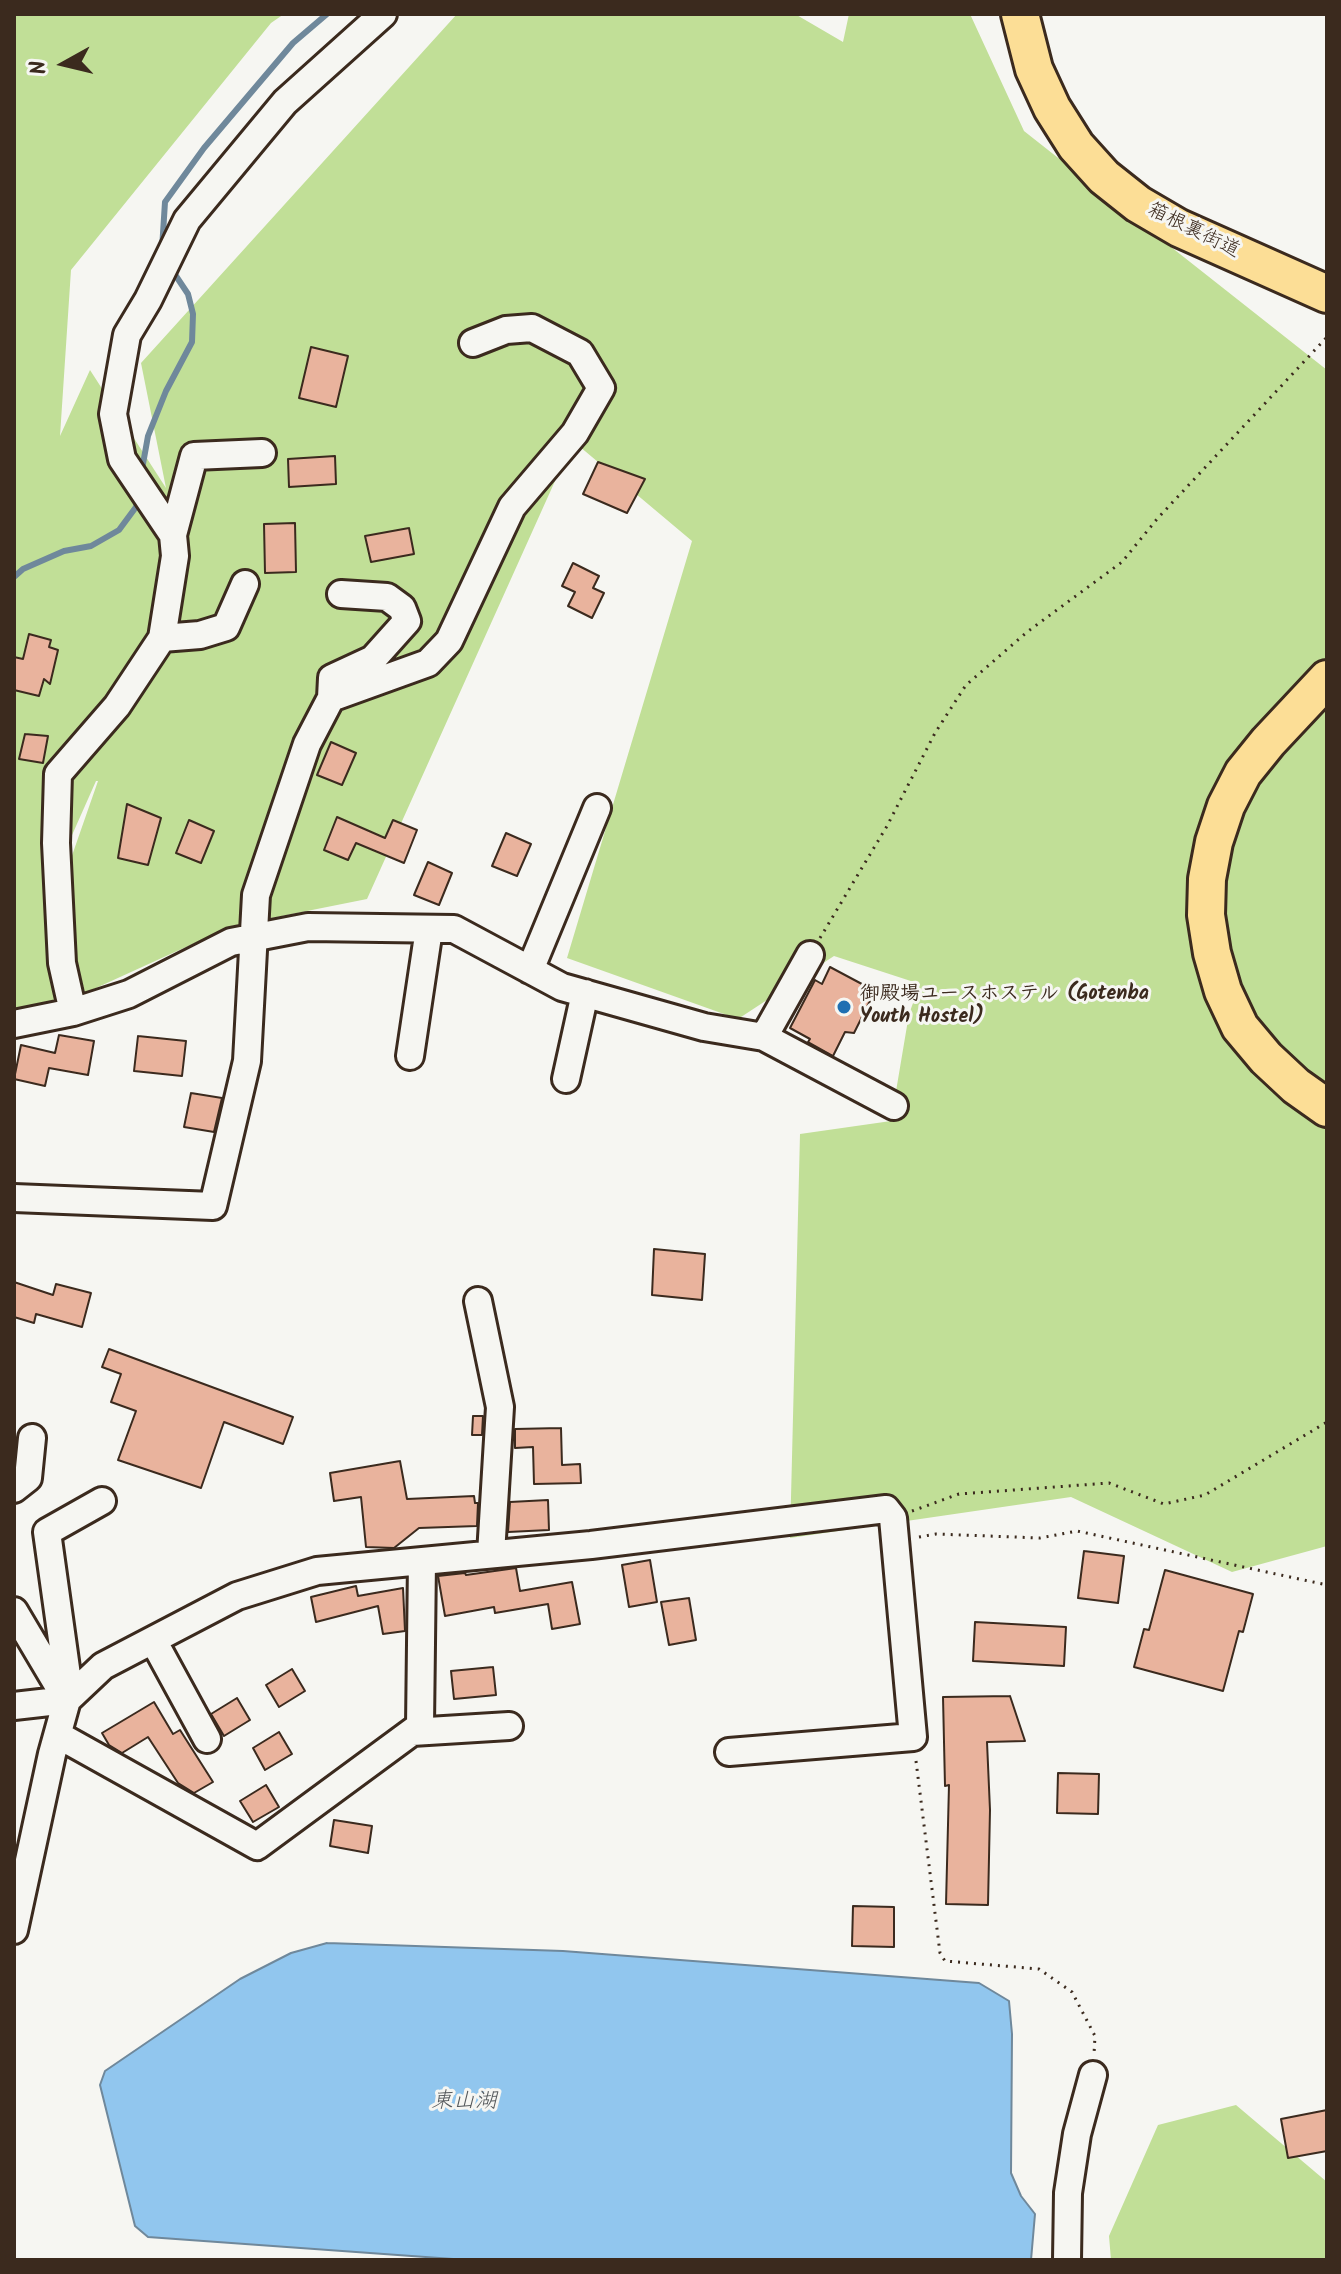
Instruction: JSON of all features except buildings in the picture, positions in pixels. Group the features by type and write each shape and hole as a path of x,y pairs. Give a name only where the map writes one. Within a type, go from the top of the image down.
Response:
{"highway":[{"name":"箱根裏街道","path":"1020,14 1034,69 1052,108 1076,146 1104,177 1138,204 1179,228 1327,294"},
{"path":"1327,679 1251,763 1226,806 1210,866 1206,915 1212,953 1223,991 1240,1027 1266,1058 1296,1086 1327,1108"}],"street":[{"path":"173,535 122,459 113,414 127,335 183,228 285,102 383,14"},
{"path":"331,698 428,663 449,641 512,507 575,433 601,388 580,353 532,328 506,330 473,343"},
{"path":"73,1012 62,963 56,843 58,774 117,706 162,638 175,556 173,535 194,456 262,453"},
{"path":"162,638 200,635 226,627 245,584"},
{"path":"14,1198 213,1206 247,1061 256,895 307,744 331,698 332,678 373,659 407,621 402,608 387,597 341,594"},
{"path":"530,970 597,808"},
{"path":"14,1024 73,1012 129,994 231,942 253,937 308,927 454,929 562,987 704,1027 764,1037 894,1106"},
{"path":"410,1056 429,929"},
{"path":"764,1037 810,955"},
{"path":"566,1079 585,993"},
{"path":"478,1301 500,1407 491,1554"},
{"path":"14,1489 28,1478 32,1438"},
{"path":"14,1930 68,1699 47,1532 102,1501"},
{"path":"14,1706 68,1699 103,1666 237,1596 317,1571 886,1509 894,1529 913,1737 729,1752"},
{"path":"58,1735 257,1846 420,1726 422,1561"},
{"path":"14,1611 68,1699"},
{"path":"153,1640 207,1739"},
{"path":"412,1732 509,1726"},
{"path":"1067,2260 1068,2193 1077,2134 1093,2075"}],"path":[{"path":"810,955 887,826 935,733 966,685 1027,632 1122,562 1157,519 1327,337"},
{"path":"894,1529 959,1494 1109,1483 1164,1504 1205,1495 1327,1422"},
{"path":"894,1529 936,1534 1040,1538 1077,1531 1327,1585"},
{"path":"913,1737 940,1953 945,1961 1039,1969 1072,1992 1095,2036 1093,2075"}],"green space":[{"path":"14,14 284,14 271,23 71,270 60,436 90,370 166,488 141,363 457,14 795,14 843,42 849,14 970,14 1024,131 1327,370 1327,1546 1232,1572 1071,1497 790,1538 800,1134 891,1121 909,1014 920,984 834,956 738,1019 567,958 692,541 573,441 367,899 232,926 85,993 62,906 70,999 14,1027","holes":["167,498 175,556 161,627","98,781 60,890 57,869"]},
{"path":"1236,2105 1327,2182 1327,2260 1111,2260 1109,2236 1158,2125"}],"water":[{"name":"東山湖","path":"327,1943 563,1951 979,1983 1009,2001 1012,2034 1011,2173 1021,2196 1035,2214 1031,2260 467,2260 148,2237 135,2226 100,2085 105,2071 240,1979 291,1953"}],"waterway":[{"path":"162,249 165,202 204,148 293,43 327,14"},
{"path":"141,475 148,436 166,391 192,342 193,314 188,294 172,270"},
{"path":"14,577 23,569 64,551 91,546 119,530 136,507 138,498"}],"place":[{"name":"御殿場ユースホステル (Gotenba Youth Hostel)","path":"844,1007"}]}
